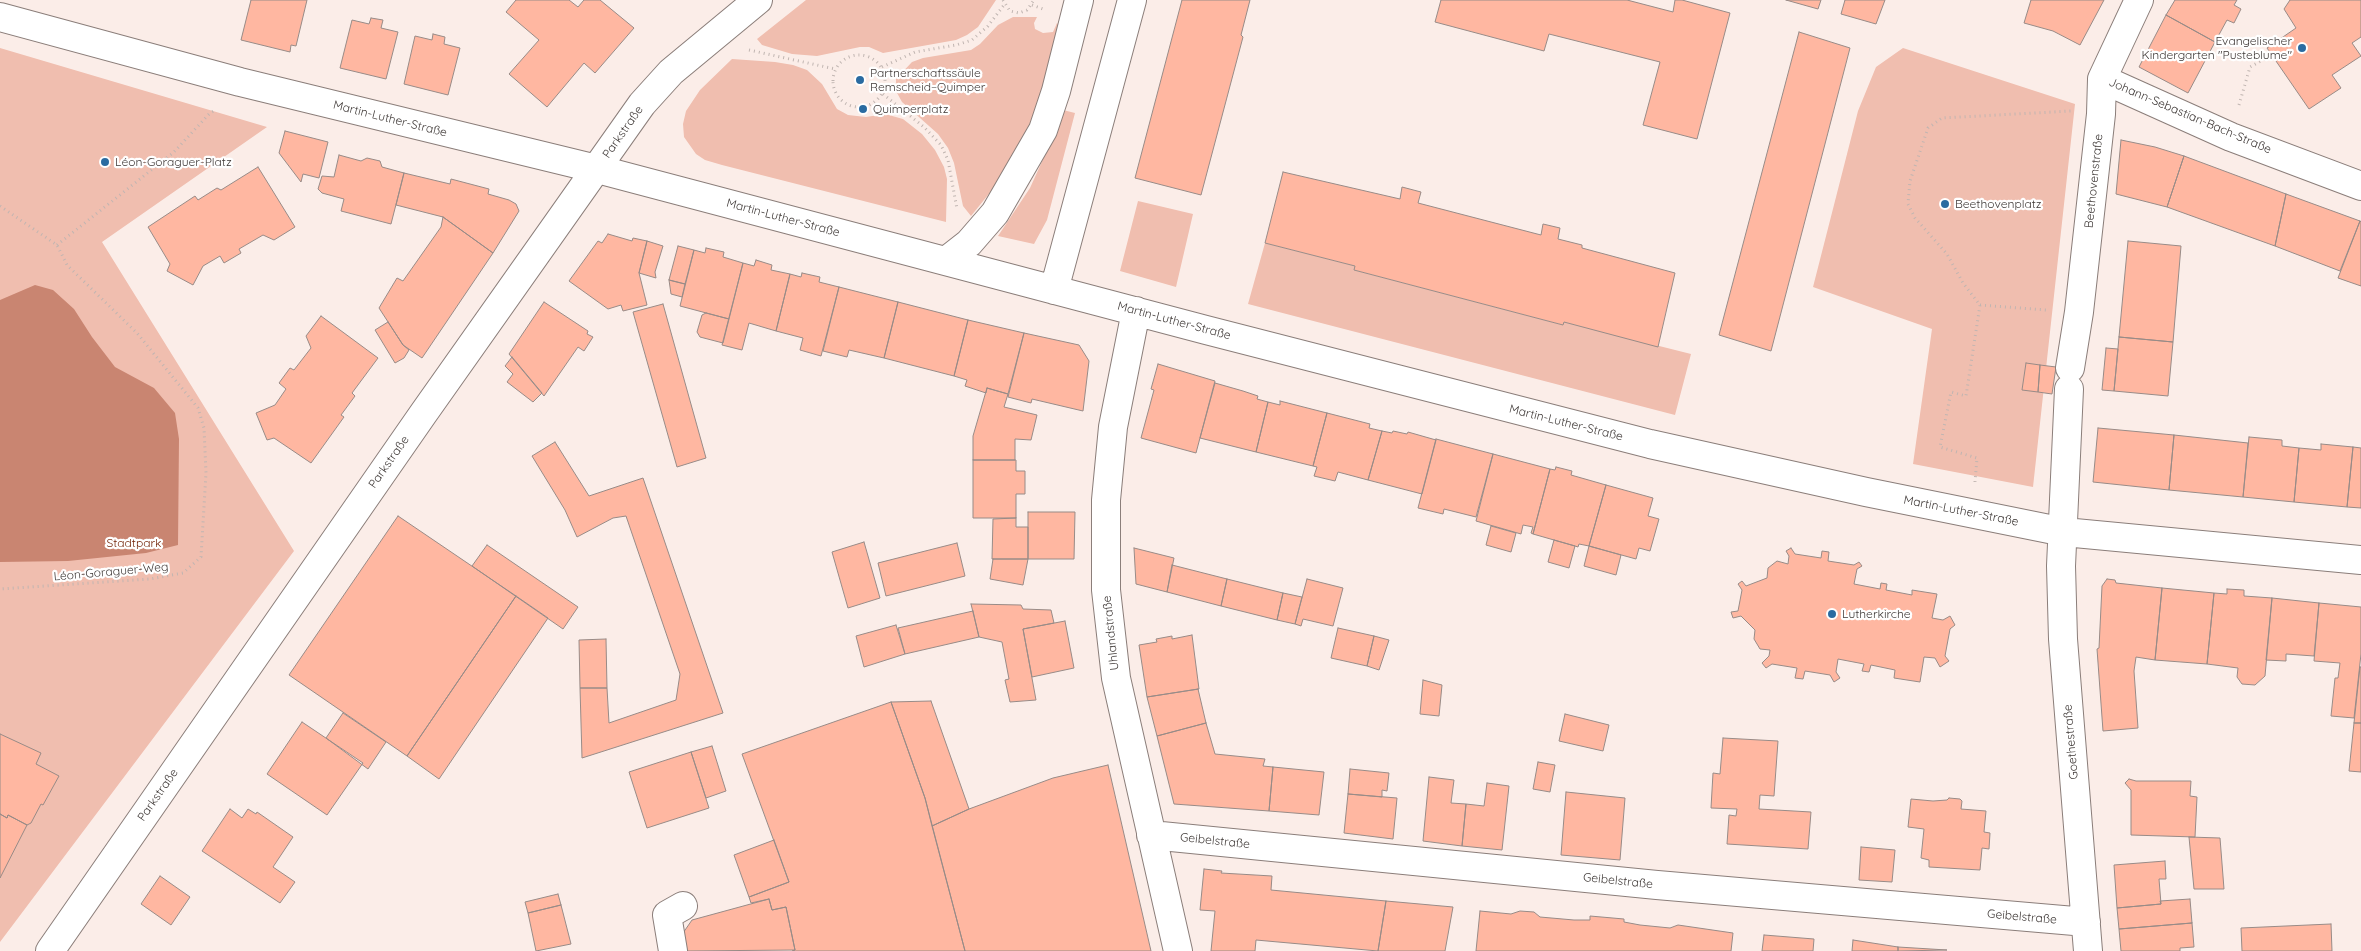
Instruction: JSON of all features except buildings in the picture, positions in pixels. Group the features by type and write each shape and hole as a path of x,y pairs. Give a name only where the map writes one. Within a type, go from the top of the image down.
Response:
{"street":[{"name":"Parkstraße","path":"50,951 423,414 642,104 671,72 707,40 758,0"},
{"path":"946,261 970,243 995,213 1044,130 1079,0"},
{"path":"1054,290 1132,0"},
{"name":"Beethovenstraße","path":"2064,532 2069,379 2079,312 2101,114 2102,78 2139,0"},
{"name":"Martin-Luther-Straße","path":"0,18 240,82 597,169 1206,330 1650,444 1866,492 2064,532 2361,560"},
{"name":"Johann-Sebastian-Bach-Straße","path":"2102,78 2231,137 2361,186"},
{"name":"Uhlandstraße","path":"1136,311 1113,427 1106,500 1106,590 1116,678 1178,951"},
{"name":"Goethestraße","path":"2064,532 2061,566 2063,639 2088,951"},
{"name":"Geibelstraße","path":"1151,835 1657,885 2086,922"},
{"path":"673,951 666,916 683,906"}],"path":[{"path":"1003,0 1004,5 1010,11 1018,13 1027,10 1034,0"},
{"path":"882,67 915,52 956,45 972,40 988,26 1004,5"},
{"path":"707,40 835,69"},
{"path":"858,55 872,58 882,67 886,80 883,94 874,104 861,108 847,105 837,96 833,83 835,69 845,59 858,55"},
{"path":"2231,137 2250,68 2272,55"},
{"path":"883,94 924,127 941,145 948,160 958,211"},
{"path":"57,245 174,152 210,113 219,109"},
{"path":"1977,464 1977,458 1940,447 1951,392 1966,396 1980,305 1963,283 1948,254 1915,218 1908,204 1910,180 1928,128 1942,118 2080,111 2101,114"},
{"name":"Léon-Goraguer-Weg","path":"0,206 57,245 67,265 137,333 198,408 204,428 206,472 201,557 183,573 150,579 0,589"},
{"path":"1980,305 2079,312"}],"green space":[{"path":"806,0 996,0 978,27 956,40 883,53 869,47 860,47 817,56 792,54 762,45 757,39"},
{"path":"1013,17 1037,17 1034,23 1035,29 1043,33 1053,32 1057,23 1062,29 1040,108 1009,169 971,216 963,206 954,163 948,148 938,134 902,102 896,91 896,79 912,62 923,58 971,50 980,44 998,25"},
{"name":"Stadtpark","path":"0,48 267,127 102,242 294,551 0,942"},
{"name":"Beethovenplatz","path":"1903,48 2075,104 2033,487 1913,464 1932,329 1813,287 1858,111 1876,67"},
{"path":"732,59 793,65 807,70 822,84 837,109 848,115 866,117 885,114 903,119 922,134 935,150 944,167 947,179 946,222 722,165 705,160 696,154 684,137 683,124 686,111 700,90"},
{"path":"1059,109 1075,113 1047,220 1034,244 998,236 1030,188 1049,146"},
{"path":"1138,201 1193,214 1176,287 1120,271"},
{"path":"1265,243 1355,266 1354,270 1563,325 1564,322 1691,354 1675,415 1248,304"}],"shaded area":[{"path":"35,285 53,290 74,309 115,367 154,388 175,413 179,439 178,545 146,553 68,561 0,562 0,300"}],"place":[{"name":"Evangelischer Kindergarten \"Pusteblume\"","path":"2302,48"},
{"name":"Partnerschaftssäule Remscheid–Quimper","path":"860,80"},
{"name":"Quimperplatz","path":"863,109"},
{"name":"Léon-Goraguer-Platz","path":"105,162"},
{"name":"Beethovenplatz","path":"1945,204"},
{"name":"Lutherkirche","path":"1832,614"}]}
